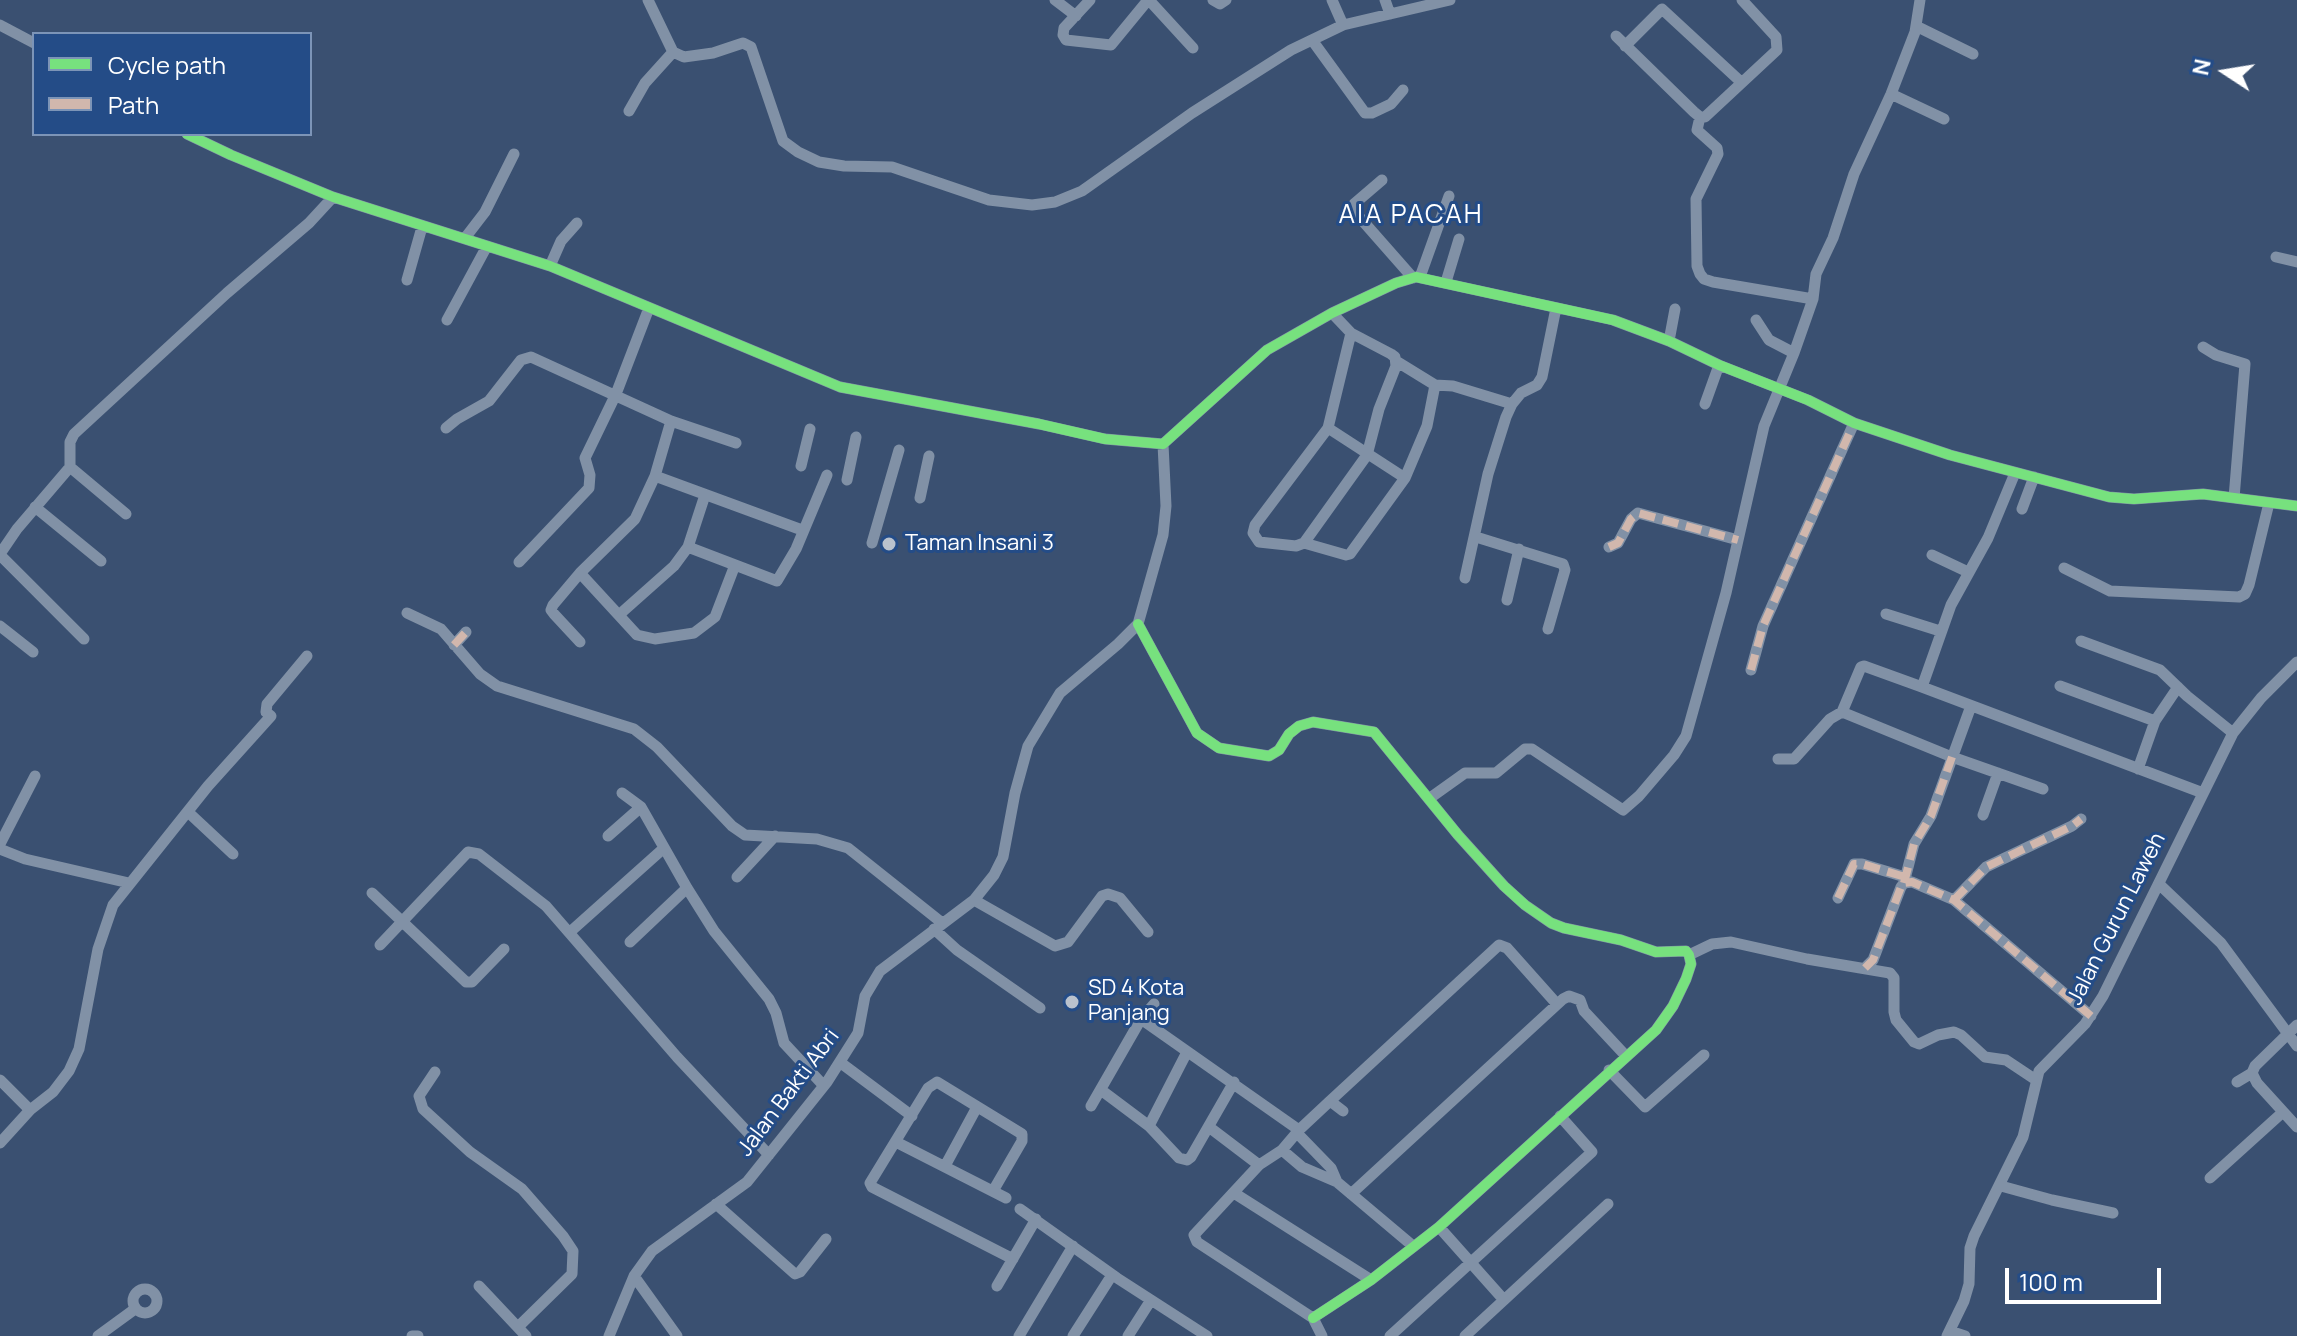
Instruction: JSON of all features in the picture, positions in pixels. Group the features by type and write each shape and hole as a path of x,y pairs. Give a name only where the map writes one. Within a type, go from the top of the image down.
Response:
{"street":[{"path":"648,0 673,52 684,57 713,53 743,43 751,47 783,141 819,162 892,167 989,200 1032,205 1055,202 1082,191 1192,113 1291,50 1343,25 1450,0"},
{"path":"1055,0 1076,16"},
{"path":"1090,0 1064,28 1066,40 1111,45 1148,0 1193,48"},
{"path":"1213,0 1220,4 1226,0"},
{"path":"1332,0 1343,25"},
{"path":"1385,0 1390,14"},
{"path":"1700,117 1705,117 1774,55 1778,44 1776,37 1742,0"},
{"path":"1430,798 1465,773 1496,773 1525,749 1532,749 1621,809 1626,809 1674,755 1686,736 1726,593 1764,426 1794,353 1813,299 1816,274 1833,238 1854,174 1891,94 1916,26 1920,0"},
{"path":"1700,117 1621,41 1662,9 1741,82"},
{"path":"0,25 32,42"},
{"path":"1916,26 1973,54"},
{"path":"1312,40 1365,113 1391,104 1403,90"},
{"path":"629,111 645,83 673,52"},
{"path":"1891,94 1944,119"},
{"path":"1700,117 1697,130 1717,148 1718,154 1696,199 1697,266 1700,274 1713,282 1813,299"},
{"path":"191,136 333,197 550,266 852,390 1105,439 1163,444 1267,350 1332,313 1396,283 1416,278 1613,320 1808,400 1854,423 1926,448 2015,473 2123,499 2174,494 2297,506"},
{"path":"465,238 485,212 514,154"},
{"path":"1382,180 1354,204 1354,211 1416,278"},
{"path":"1416,278 1449,196"},
{"path":"84,639 0,554 70,467 70,442 74,434 227,293 309,223 333,197"},
{"path":"550,266 561,241 577,223"},
{"path":"407,280 422,227"},
{"path":"1446,282 1459,239"},
{"path":"447,320 487,246"},
{"path":"2276,257 2297,262"},
{"path":"519,562 589,488 590,475 585,458 616,394 649,308"},
{"path":"1465,578 1488,474 1512,404 1521,393 1537,385 1542,377 1556,308"},
{"path":"1669,341 1675,309"},
{"path":"1332,313 1351,333 1391,354 1396,361 1435,385 1453,386 1512,404"},
{"path":"1756,320 1769,340 1794,353"},
{"path":"1351,333 1328,428 1255,525 1253,533 1259,542 1296,546 1304,543 1367,455 1396,361"},
{"path":"2203,347 2216,355 2245,364 2234,498"},
{"path":"446,428 489,401 524,357 531,357 671,421 736,443"},
{"path":"1705,404 1719,365"},
{"path":"1304,543 1350,554 1405,478 1427,426 1435,385"},
{"path":"580,642 551,610 580,573 635,519 655,476 671,421"},
{"path":"1751,670 1763,626 1854,423"},
{"path":"1328,428 1405,478"},
{"path":"801,466 810,429"},
{"path":"847,480 856,437"},
{"path":"1163,444 1166,506 1163,535 1138,624 1197,733 1219,748 1269,756 1279,750 1289,734 1299,726 1313,722 1374,732 1504,886 1551,923 1656,952 1686,951 1691,964 1665,1019 1439,1227 1371,1280 1313,1318"},
{"path":"872,543 899,450"},
{"path":"920,498 929,456"},
{"path":"70,467 126,514"},
{"path":"1922,687 1940,631 1999,515 2015,473"},
{"path":"688,547 777,581 796,549 827,475"},
{"path":"655,476 802,530"},
{"path":"2022,509 2034,477"},
{"path":"620,614 674,566 688,547 705,495"},
{"path":"2064,568 2110,591 2239,597 2245,594 2249,585 2269,503"},
{"path":"35,507 101,561"},
{"path":"1609,547 1618,543 1631,519 1638,513 1738,540"},
{"path":"1476,537 1558,561 1565,567 1548,629"},
{"path":"1507,600 1519,549"},
{"path":"1932,555 1968,572"},
{"path":"580,573 637,635 675,638 694,633 719,612 735,565"},
{"path":"407,613 433,623 480,674 497,686 634,729 657,747 732,826 745,835 817,839 848,848 938,926 957,950 1040,1008"},
{"path":"1886,614 1940,631"},
{"name":"Jalan Bakti Abri","path":"609,1336 634,1276 652,1251 747,1182 824,1086 858,1033 865,996 872,981 891,960 974,900 994,875 1003,857 1021,764 1049,709 1060,693 1138,624"},
{"path":"0,626 33,652"},
{"path":"454,645 466,632"},
{"path":"2081,641 2168,675 2233,733"},
{"path":"0,1143 30,1110 53,1092 69,1071 79,1049 107,916 129,883 271,716 266,712 267,704 307,656"},
{"name":"Jalan Gurun Laweh","path":"1948,1334 1969,1284 1970,1248 1974,1236 2023,1137 2036,1080 2045,1062 2091,1016 2160,885 2233,733 2261,698 2297,662"},
{"path":"1778,759 1794,759 1830,719 1842,712 1864,666 2203,793"},
{"path":"2060,686 2155,721"},
{"path":"2138,769 2155,721 2178,687"},
{"path":"1865,968 1873,960 1905,880 1914,844 1931,816 1971,706"},
{"path":"1842,712 1952,757 2043,789"},
{"path":"1983,815 1998,773"},
{"path":"35,776 0,846 25,859 129,883"},
{"path":"622,793 641,807 714,931 769,999 784,1043 824,1086"},
{"path":"608,836 641,807"},
{"path":"188,812 233,854"},
{"path":"1954,900 1986,867 2081,819"},
{"path":"737,877 775,836"},
{"path":"570,932 664,848"},
{"path":"380,945 468,852 473,852 546,906 677,1057 769,1155"},
{"path":"1838,898 1854,864 1862,864 1954,900 2091,1016"},
{"path":"2160,885 2221,943 2297,1046"},
{"path":"630,942 687,888"},
{"path":"372,893 466,982 472,982 504,949"},
{"path":"974,900 1055,946 1068,942 1102,896 1108,894 1120,898 1148,932"},
{"path":"1689,955 1712,944 1731,942 1892,975 1896,1020 1914,1042 1919,1044 1954,1032 1985,1057 2006,1060 2036,1080"},
{"path":"1322,1336 1313,1318 1197,1242 1195,1231 1259,1165 1282,1150 1330,1101 1499,945 1507,948 1556,1003"},
{"path":"1351,1194 1556,1003 1569,996 1580,1000 1584,1011 1625,1055"},
{"path":"1091,1106 1141,1019 1154,1004"},
{"path":"1141,1019 1234,1082 1298,1132 1331,1168 1337,1182"},
{"path":"2237,1082 2252,1073 2255,1066 2297,1025"},
{"path":"1149,1126 1187,1052"},
{"path":"1609,1070 1643,1108 1704,1055"},
{"path":"841,1063 912,1116"},
{"path":"435,1072 419,1096 423,1109 470,1152 522,1189 573,1251 572,1274 522,1331 479,1286"},
{"path":"2252,1073 2257,1083 2297,1127"},
{"path":"0,1080 30,1110"},
{"path":"993,1191 1022,1134 937,1082 928,1088 870,1183 872,1187 1013,1259"},
{"path":"1101,1090 1149,1126 1183,1160 1191,1157 1234,1082"},
{"path":"1330,1101 1343,1111"},
{"path":"945,1166 977,1107"},
{"path":"2210,1178 2283,1112"},
{"path":"1390,1336 1592,1152 1560,1116"},
{"path":"1209,1127 1259,1165"},
{"path":"896,1142 1006,1198"},
{"path":"1282,1150 1302,1167 1337,1182 1413,1246"},
{"path":"2001,1186 2113,1213"},
{"path":"1234,1193 1371,1280"},
{"path":"716,1204 795,1274 800,1272 826,1239"},
{"path":"1465,1336 1608,1204"},
{"path":"1020,1209 1112,1275 1207,1336"},
{"path":"997,1286 1036,1219"},
{"path":"1439,1227 1504,1300"},
{"path":"1023,1334 1073,1246"},
{"path":"1073,1336 1112,1275"},
{"path":"634,1276 677,1336"},
{"path":"1128,1336 1151,1300"},
{"path":"103,1335 135,1309"},
{"path":"1948,1334 1965,1336"},
{"path":"412,1336 418,1336"}],"marked path":[{"path":"1751,670 1763,626 1854,423"},
{"path":"1609,547 1618,543 1631,519 1638,513 1738,540"},
{"path":"454,645 466,632"},
{"path":"1904,883 1914,844 1931,816 1952,757"},
{"path":"1954,900 1986,867 2081,819"},
{"path":"1838,898 1854,864 1905,877"},
{"path":"1865,968 1873,960 1901,887 1904,883 1912,882 1954,900 2091,1016"}],"cycle path":[{"path":"191,136 333,197 550,266 840,387 1105,439 1163,444 1267,350 1332,313 1416,277 1613,320 1808,400 1854,423 1950,455 2109,497 2134,499 2203,494 2297,506"},
{"path":"1138,624 1197,733 1219,748 1269,756 1279,750 1289,734 1299,726 1313,722 1374,732 1458,835 1525,905 1564,928 1621,940 1656,952 1686,951 1689,955 1691,964 1686,979 1673,1006 1656,1030 1439,1227 1371,1280 1313,1318"}],"place":[{"name":"Taman Insani 3","path":"889,544"},
{"name":"SD 4 Kota Panjang","path":"1072,1002"}],"district":[{"name":"AIA PACAH","path":"1411,216"}]}
